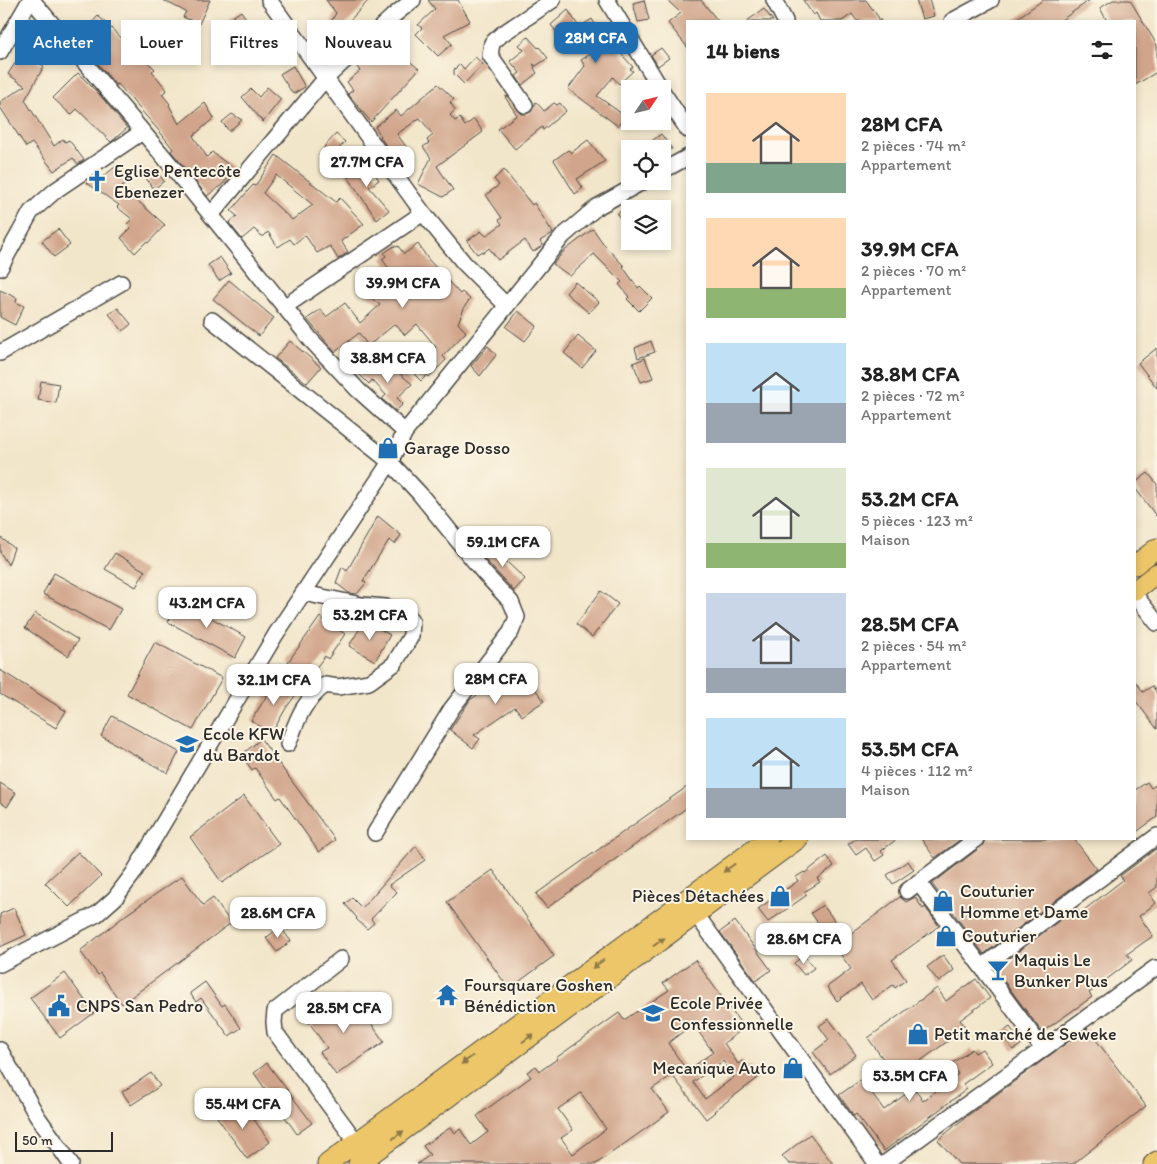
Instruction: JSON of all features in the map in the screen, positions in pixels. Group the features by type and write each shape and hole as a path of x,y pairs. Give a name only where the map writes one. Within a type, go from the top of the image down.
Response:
{"main road":[{"path":"1136,563 1157,548"},
{"path":"1136,589 1157,573"},
{"path":"366,1162 690,907 767,840"},
{"path":"327,1164 690,907 796,840"},
{"path":"1153,1164 1157,1161"}],"street":[{"path":"0,52 31,0 212,215 317,347 358,390 405,432"},
{"path":"268,0 422,214 464,263 507,306"},
{"path":"212,215 325,78 413,0"},
{"path":"525,105 490,55 492,43 502,34 553,0"},
{"path":"607,0 656,80"},
{"path":"774,0 784,20"},
{"path":"954,20 991,0"},
{"path":"671,104 686,127"},
{"path":"0,268 31,212 56,190 142,132"},
{"path":"671,166 686,158"},
{"path":"0,964 97,914 115,898 133,874 276,634 390,462 405,432 563,236 598,207 628,190"},
{"path":"284,307 422,214"},
{"path":"0,353 121,283"},
{"path":"212,320 390,462 511,602 517,617 511,632 452,708 374,833"},
{"path":"288,744 300,712 312,695 324,685 338,687 369,682 394,664 410,636 412,622 406,613 386,607 362,605 303,593"},
{"path":"1136,595 1157,624"},
{"path":"982,967 1157,836"},
{"path":"975,840 913,887 982,967 1043,1049"},
{"path":"690,907 877,1164"},
{"path":"341,959 275,1011 275,1032 357,1142 366,1162"},
{"path":"884,1164 1155,968"},
{"path":"0,1050 37,1116 71,1164"}],"building":[{"path":"163,0 210,0 201,20 190,20 183,17 186,12"},
{"path":"326,0 369,0 350,20 332,20 336,13"},
{"path":"428,0 458,0 470,21 444,35 452,44 438,56 416,34 422,28 418,25 435,9"},
{"path":"644,0 649,20 638,22 633,3"},
{"path":"667,0 701,0 717,20 686,20 686,46 668,23 681,13"},
{"path":"803,0 866,0 880,20 856,20 852,14 843,20 820,20 816,13 813,15"},
{"path":"916,0 929,0 934,16 922,19"},
{"path":"1043,0 1090,0 1061,20 1014,20"},
{"path":"1113,0 1130,0 1157,45 1157,72 1136,84 1136,20 1106,20 1100,8"},
{"path":"764,9 772,20 748,20"},
{"path":"568,10 579,27 592,19 596,26 601,24 610,40 617,35 622,43 616,48 633,67 630,69 633,71 621,80 619,84 613,77 597,96 621,113 621,122 618,126 568,89 585,66 581,60 592,53 578,28 562,39 551,25"},
{"path":"241,11 247,20 228,20"},
{"path":"98,16 102,20 94,20"},
{"path":"111,28 121,37 121,65 151,65 155,69 152,71 167,90 162,94 170,104 179,124 205,103 214,118 193,136 207,157 212,152 235,170 223,184 207,196 171,151 173,149 160,132 118,84 116,85 99,65 111,65"},
{"path":"528,37 548,58 536,66 533,64 537,73 522,85 516,76 520,73 510,61 524,50 519,45"},
{"path":"661,48 669,58 658,66 651,55"},
{"path":"475,57 483,64 464,84 454,74 454,70 460,64 464,69"},
{"path":"410,62 419,69 371,122 348,94 353,90 347,82 360,71 356,65 410,65"},
{"path":"15,63 15,65 44,66 25,100 54,146 63,139 65,142 69,140 84,160 78,164 73,158 54,171 32,143 26,147 0,107 0,102 25,86 8,74"},
{"path":"293,66 305,87 293,94 280,74"},
{"path":"78,73 99,94 127,128 111,142 77,109 71,115 53,98"},
{"path":"438,84 454,99 450,102 455,110 450,115 455,121 460,118 465,126 474,119 483,132 437,166 453,190 443,197 418,184 431,158 423,147 429,143 427,140 433,135 420,118 397,134 407,148 394,157 375,127 396,110 401,116"},
{"path":"267,87 281,99 263,122 242,97 251,89 259,97"},
{"path":"507,96 522,114 531,112 536,102 544,111 554,103 557,105 560,103 566,111 543,130 542,127 515,149 498,129 517,115 505,97"},
{"path":"232,114 242,120 229,131 222,122"},
{"path":"336,134 345,142 333,155 324,147"},
{"path":"661,134 665,140 653,140"},
{"path":"588,140 605,161 577,179 583,188 575,194 554,160 568,150 571,153"},
{"path":"276,155 336,202 340,198 364,224 341,241 348,252 338,259 330,246 317,253 305,235 294,244 290,239 278,247 268,232 263,237 254,229 242,239 229,223 237,216 231,211 253,185 255,186","holes":["276,175 313,205 292,220 263,193"]},
{"path":"366,161 379,180 369,187 389,210 377,220 346,174"},
{"path":"119,164 131,179 122,187 165,225 148,243 146,242 135,253 121,238 131,228 127,224 132,219 117,207 119,205 87,183 88,180 97,174 101,178"},
{"path":"155,169 164,181 154,189 145,177"},
{"path":"504,170 532,205 534,203 553,233 540,241 543,245 533,252 525,240 498,260 489,248 483,253 482,251 477,254 467,241 481,231 486,236 502,224 499,220 502,218 486,195 499,185 494,179"},
{"path":"621,211 621,220 617,214"},
{"path":"58,229 70,245 54,257 42,241"},
{"path":"593,229 605,246 624,266 638,288 640,286 652,298 639,311 627,299 629,297 619,284 622,282 594,254 570,276 553,264 564,251"},
{"path":"418,244 428,259 460,294 462,292 470,299 458,323 466,332 443,356 446,360 429,377 427,375 421,381 414,374 421,366 419,364 436,347 417,324 405,335 395,324 368,346 359,333 335,352 307,319 321,309 326,317 345,303 360,323 380,305 361,290 371,278 379,285 393,274 382,259 386,256 384,253 394,246 398,246 404,254"},
{"path":"220,257 231,273 219,281 208,265"},
{"path":"229,280 274,318 259,336 213,299"},
{"path":"575,282 599,302 589,313 566,293"},
{"path":"0,290 17,298 16,302 24,306 15,325 0,317"},
{"path":"118,308 131,324 123,331 109,314"},
{"path":"518,311 537,326 525,341 506,327"},
{"path":"578,336 596,351 582,368 564,353"},
{"path":"290,341 321,367 307,383 275,358"},
{"path":"651,341 655,352 638,358 635,348"},
{"path":"488,346 496,355 480,376 471,366"},
{"path":"1157,348 1157,388 1138,363"},
{"path":"645,358 653,378 641,382 633,363"},
{"path":"370,364 380,374 386,368 390,371 393,368 412,384 397,398 403,404 396,411 382,399 386,395 372,380 369,384 359,374"},
{"path":"41,381 59,384 56,403 38,400"},
{"path":"1148,473 1157,484 1157,517 1136,489 1136,482"},
{"path":"378,516 401,535 395,544 389,540 363,581 366,583 357,594 349,593 336,583 342,567 347,571"},
{"path":"0,537 14,548 8,565 0,552"},
{"path":"489,545 525,579 514,591 480,554"},
{"path":"115,553 145,571 136,587 105,569"},
{"path":"54,573 121,609 109,630 43,594"},
{"path":"601,591 618,604 592,637 576,624"},
{"path":"180,601 246,637 235,658 168,622"},
{"path":"35,613 78,640 68,656 25,628"},
{"path":"320,617 345,634 328,659 325,656 308,678 288,662"},
{"path":"365,620 390,635 375,661 349,646"},
{"path":"155,642 222,678 193,730 127,694"},
{"path":"519,667 544,701 522,716 515,707 474,735 480,739 473,748 450,730 470,700"},
{"path":"0,670 66,711 56,728 0,694"},
{"path":"277,679 297,693 272,733 251,721"},
{"path":"1136,682 1143,692 1152,686 1157,693 1157,729 1136,701"},
{"path":"112,716 179,752 168,773 101,736"},
{"path":"261,739 335,840 319,852 280,797 277,799 255,768 252,770 241,755"},
{"path":"1147,782 1151,788 1157,784 1157,817 1136,832 1136,789"},
{"path":"0,783 16,793 7,807 0,802"},
{"path":"686,787 686,808 547,908 536,894"},
{"path":"244,796 279,844 222,883 190,837"},
{"path":"854,840 896,840 881,851 884,855 875,861 866,848 856,855 848,844"},
{"path":"922,840 960,840 935,858"},
{"path":"985,840 1075,840 1097,869 984,954 932,884 982,846"},
{"path":"416,846 425,860 389,885 397,892 371,919 374,923 367,929 356,919 345,904 352,898 362,908"},
{"path":"1157,848 1157,887 1149,893 1156,903 1139,916 1153,936 1127,954 1132,960 1089,993 1092,997 1042,1032 995,969 1076,908 1080,913 1123,880 1120,876"},
{"path":"78,852 101,876 69,907 45,883"},
{"path":"827,856 834,866 817,879 820,882 804,892 807,895 768,922 758,909 798,881 796,877 805,873"},
{"path":"908,861 914,870 893,884 887,875"},
{"path":"493,870 554,956 509,989 447,902"},
{"path":"182,876 203,905 213,898 231,923 122,1004 100,973 98,975 80,951 127,914"},
{"path":"900,897 906,902 915,897 939,926 892,960 906,980 895,988 893,985 872,1000 861,984 837,1001 827,987 851,969 811,913 823,905 846,937"},
{"path":"14,908 26,935 0,947 0,914"},
{"path":"735,921 771,970 756,981 720,932"},
{"path":"280,927 291,941 277,952 266,938"},
{"path":"804,955 814,968 804,975 794,963"},
{"path":"943,955 954,970 939,982 927,967"},
{"path":"695,960 744,1028 724,1043 738,1064 742,1061 747,1068 749,1066 758,1078 706,1119 672,1075 652,1089 669,1112 596,1164 417,1164 430,1155 423,1146 451,1127 455,1133 460,1129 471,1145 488,1132 477,1116 531,1077 527,1072 536,1066 540,1071 619,1013 624,1020 669,990 663,983","holes":["693,1024 713,1052 687,1071 668,1043","723,1061 734,1077 705,1099 693,1082","581,1093 606,1129 573,1154 561,1138 573,1130 558,1109"]},
{"path":"65,973 94,1013 60,1038 30,998"},
{"path":"976,979 990,998 960,1020 966,1028 897,1078 868,1038 937,988 946,1001"},
{"path":"205,982 222,1006 225,1004 241,1028 229,1036 201,998 196,1002 190,993"},
{"path":"347,995 365,1022 368,1019 384,1042 336,1075 320,1052 327,1048 306,1018 336,998 339,1001"},
{"path":"829,1019 856,1055 830,1074 813,1052 829,1040 819,1026"},
{"path":"1010,1027 1022,1044 1013,1050 1001,1033"},
{"path":"1087,1028 1146,1106 1073,1164 959,1164 938,1140 967,1116"},
{"path":"972,1049 975,1053 982,1049 992,1063 963,1084 967,1089 884,1151 839,1095 862,1079 884,1110 914,1088 923,1101 958,1074 951,1064"},
{"path":"267,1063 312,1123 297,1134 254,1073"},
{"path":"151,1073 160,1086 131,1105 122,1092"},
{"path":"240,1100 270,1142 247,1159 217,1117"},
{"path":"810,1134 833,1164 789,1164 782,1156"}],"place":[{"name":"Eglise Pentecôte Ebenezer","path":"97,181"},
{"name":"Garage Dosso","path":"388,448"},
{"name":"Ecole KFW du Bardot","path":"187,744"},
{"name":"Pièces Détachées","path":"780,896"},
{"name":"Couturier Homme et Dame","path":"943,901"},
{"name":"Couturier","path":"946,936"},
{"name":"Maquis Le Bunker Plus","path":"998,970"},
{"name":"Foursquare Goshen Bénédiction","path":"447,995"},
{"name":"CNPS San Pedro","path":"59,1006"},
{"name":"Ecole Privée Confessionnelle","path":"653,1013"},
{"name":"Petit marché de Seweke","path":"918,1034"},
{"name":"Mecanique Auto","path":"793,1068"}]}
